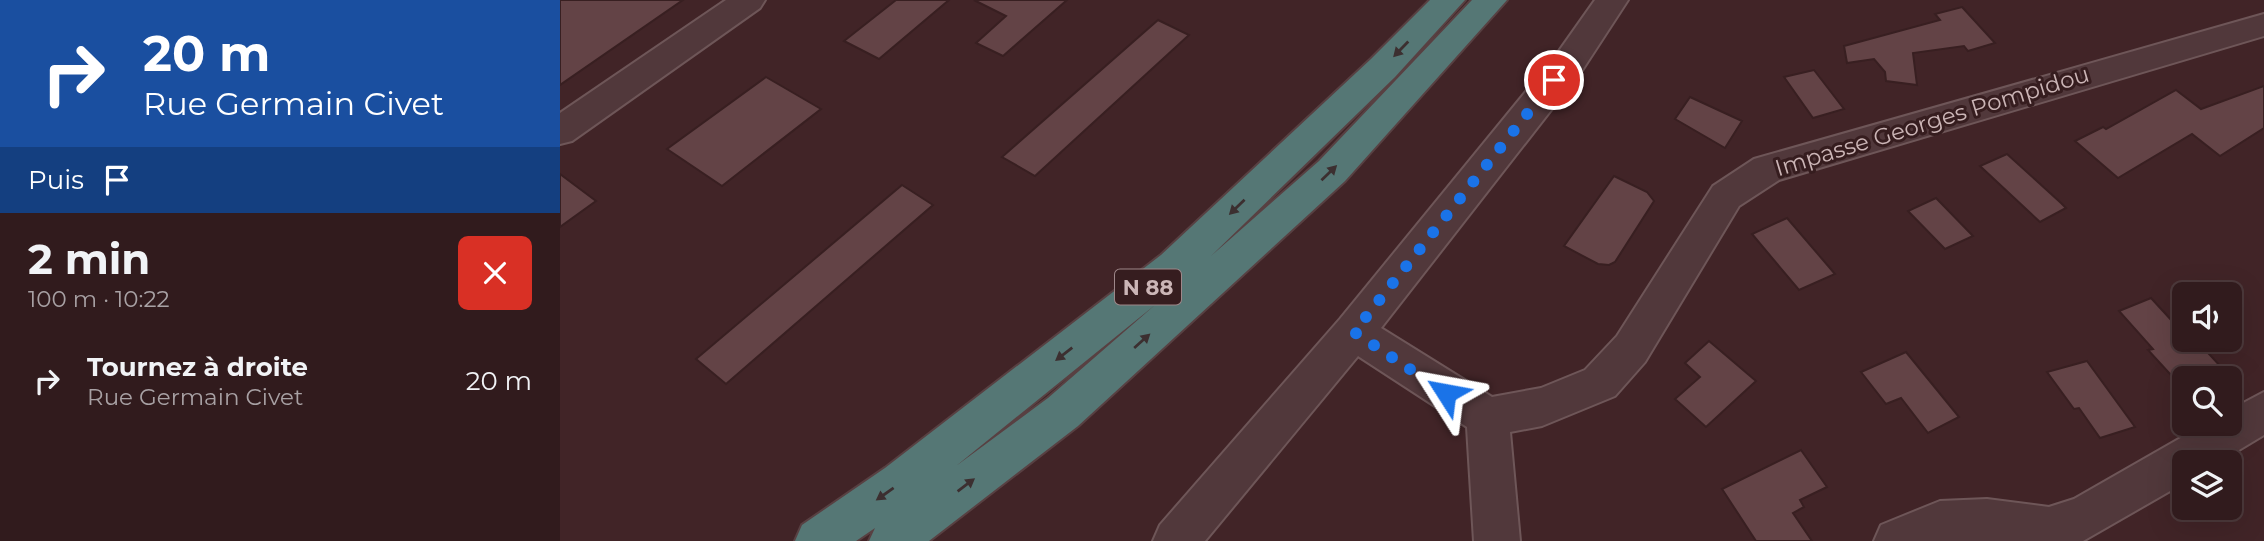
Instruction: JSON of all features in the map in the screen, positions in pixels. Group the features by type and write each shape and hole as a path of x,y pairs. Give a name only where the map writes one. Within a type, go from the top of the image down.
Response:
{"highway":[{"name":"N 88","path":"818,541 901,483 1175,266 1383,68 1449,0"},
{"name":"N 88","path":"892,541 1063,412 1332,170 1491,0"}],"street":[{"path":"560,131 749,0"},
{"path":"1176,541 1354,332 1571,60 1612,0"},
{"name":"Impasse Georges Pompidou","path":"1488,417 1542,407 1600,383 1631,349 1726,196 1767,169 2264,25"},
{"path":"1354,332 1488,417 1497,541"},
{"path":"1897,541 1940,523 1987,521 2049,530 2083,519 2264,412"}],"building":[{"path":"560,0 683,0 560,85"},
{"path":"896,0 949,0 879,59 844,41"},
{"path":"974,0 1067,0 1003,56 976,43 1006,16"},
{"path":"1962,7 1995,43 1968,51 1964,46 1913,53 1917,85 1886,81 1885,72 1874,59 1847,63 1844,46 1940,20 1935,14"},
{"path":"1158,20 1189,35 1035,176 1002,157"},
{"path":"1814,70 1844,109 1813,118 1784,77"},
{"path":"766,77 821,109 722,186 667,149"},
{"path":"2264,86 2264,128 2220,156 2192,134 2118,178 2075,141 2103,127 2106,129 2176,90 2201,109"},
{"path":"1690,97 1742,121 1725,148 1675,119"},
{"path":"2007,154 2066,208 2040,222 1980,166"},
{"path":"560,174 596,201 560,227"},
{"path":"1614,176 1647,192 1654,201 1615,262 1609,265 1598,264 1564,246"},
{"path":"902,185 933,205 726,384 696,359"},
{"path":"1936,198 1973,236 1945,249 1908,211"},
{"path":"1787,218 1835,274 1799,290 1752,234"},
{"path":"2151,298 2172,321 2172,352 2207,352 2220,366 2172,366 2172,376 2148,350 2153,349 2119,311"},
{"path":"1709,341 1756,381 1706,427 1675,399 1700,377 1685,363"},
{"path":"1906,352 1959,417 1928,433 1901,398 1886,404 1861,372"},
{"path":"2087,361 2135,427 2100,438 2079,408 2074,409 2047,372"},
{"path":"1801,450 1827,487 1800,500 1804,507 1793,513 1812,541 1756,541 1722,489"}],"route":[{"path":"1446,393 1354,332 1554,80"}]}
